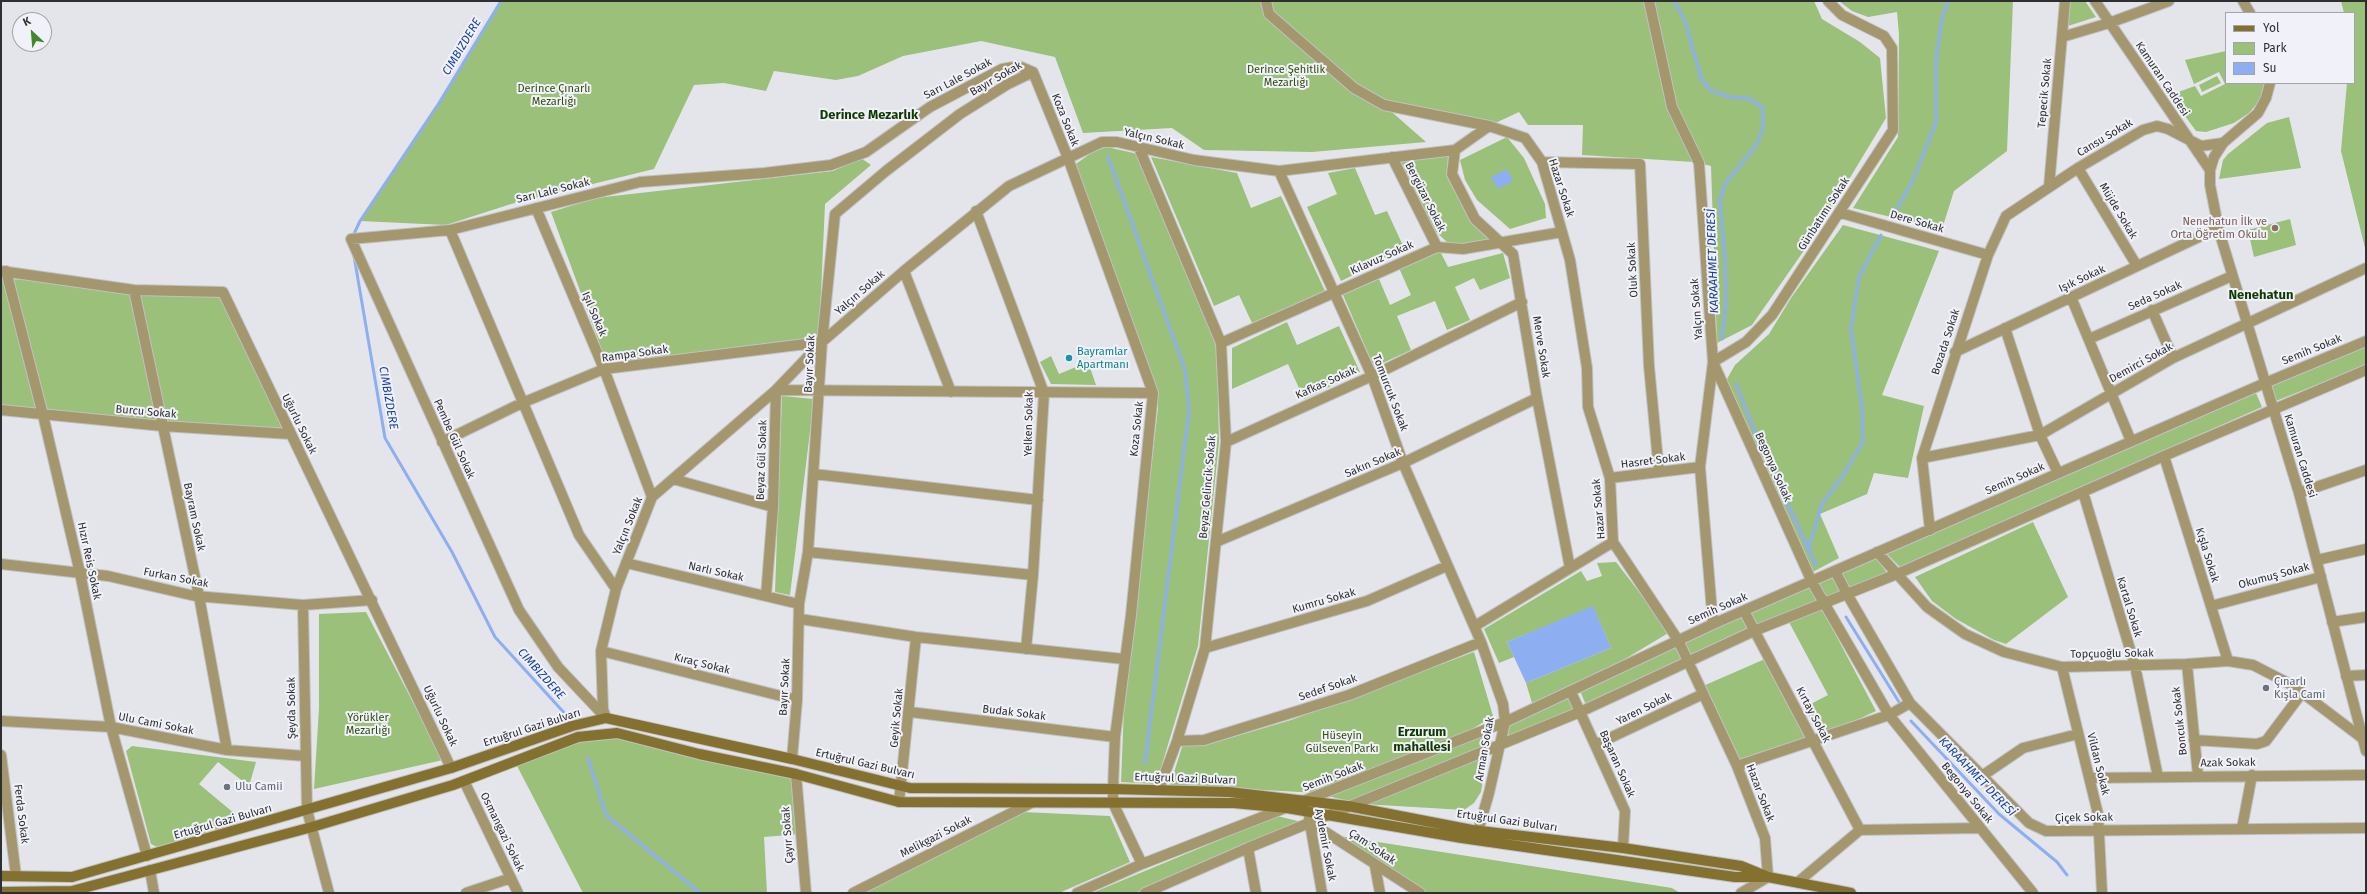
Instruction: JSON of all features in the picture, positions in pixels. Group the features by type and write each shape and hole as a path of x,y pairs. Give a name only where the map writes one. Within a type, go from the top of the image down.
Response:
{"main road":[{"name":"Ertuğrul Gazi Bulvarı","path":"1,876 72,877 451,768 572,726 606,718 792,759 910,788 1159,789 1229,792 1348,806 1478,831 1623,848 1741,866 1768,877"},
{"name":"Ertuğrul Gazi Bulvarı","path":"1,892 72,891 312,827 464,781 578,737 618,733 700,754 796,774 899,802 1234,803 1287,808 1462,838 1735,877 1768,877 1851,893"}],"street":[{"path":"1266,1 1269,14 1354,88 1384,105 1489,126"},
{"name":"Yalçın Sokak","path":"1649,1 1672,107 1699,163 1713,362 1700,467 1713,624"},
{"name":"Günbatımı Sokak","path":"1713,362 1746,342 1772,315 1841,213 1893,130 1892,48 1884,36 1842,15 1828,1"},
{"name":"Tepecik Sokak","path":"2049,187 2065,1"},
{"name":"Kamuran Caddesi","path":"2095,1 2210,170"},
{"path":"2062,37 2109,23 2169,1"},
{"path":"2243,1 2249,12"},
{"name":"Sarı Lale Sokak","path":"450,230 640,182 764,173 831,165 866,152 930,107 1002,69 1019,66 1032,72"},
{"name":"Koza Sokak","path":"1032,72 1068,158 1153,393 1131,615 1115,737 1113,803"},
{"name":"Bayır Sokak","path":"792,759 797,700 800,619 799,604 808,552 820,392 822,342 835,214 886,171 960,114 1008,84 1032,72"},
{"name":"Kamuran Caddesi","path":"2270,84 2266,98 2258,113 2222,143 2214,157 2210,170 2218,228 2246,325 2299,493 2346,676 2364,738 2366,751"},
{"name":"Hazar Sokak","path":"1489,126 1525,138 1542,162 1570,260 1587,368 1588,407 1610,478 1613,542 1678,640 1737,766 1765,838 1768,877"},
{"name":"Yalçın Sokak","path":"822,342 904,271 1009,186 1102,142 1117,142 1194,160 1279,171 1455,150 1489,126"},
{"name":"Cansu Sokak","path":"2049,187 2078,168 2143,130 2156,126 2168,129 2201,146 2222,143"},
{"name":"Beyaz Gelincik Sokak","path":"1139,148 1221,343 1226,442 1205,648 1177,741 1159,789"},
{"name":"Merve Sokak","path":"1455,150 1452,174 1475,220 1501,241 1513,254 1537,398 1570,568"},
{"name":"Bergüzar Sokak","path":"1392,157 1437,247"},
{"name":"Oluk Sokak","path":"1542,162 1640,164 1649,366 1659,472"},
{"name":"Müjde Sokak","path":"2078,168 2137,266"},
{"name":"Tomurcuk Sokak","path":"1279,171 1372,376 1403,463 1447,566 1475,626"},
{"name":"Bozada Sokak","path":"1930,530 1922,458 1955,352 1988,255 2006,216 2049,187"},
{"name":"Işıl Sokak","path":"536,208 604,369 652,498"},
{"name":"Yelken Sokak","path":"976,212 1044,393 1034,575 1026,649"},
{"name":"Dere Sokak","path":"1841,213 1988,255"},
{"name":"Işık Sokak","path":"1955,352 2218,228"},
{"path":"450,230 579,535 616,589"},
{"name":"Pembe Gül Sokak","path":"450,230 351,239 519,610 558,667 606,718"},
{"name":"Kılavuz Sokak","path":"1221,343 1437,247 1463,249 1501,241 1562,232"},
{"name":"Demirci Sokak","path":"1922,458 2040,435 2173,358 2366,268"},
{"name":"Uğurlu Sokak","path":"3,271 134,290 223,292 290,434 372,600 451,768"},
{"name":"Hızır Reis Sokak","path":"3,271 43,415 80,573 111,727 146,856"},
{"path":"904,271 951,392"},
{"name":"Seda Sokak","path":"2089,339 2232,276"},
{"name":"Bayram Sokak","path":"134,290 199,596 227,750"},
{"path":"2071,297 2131,441"},
{"name":"Kafkas Sokak","path":"1226,442 1372,376 1522,302"},
{"path":"2152,310 2173,358"},
{"path":"2005,328 2040,435 2058,473"},
{"name":"Semih Sokak","path":"1077,893 1142,864 1505,722 1713,624 1812,582 2131,441 2366,341"},
{"path":"776,390 822,342"},
{"name":"Rampa Sokak","path":"442,442 522,403 604,369 822,342"},
{"name":"Begonya Sokak","path":"1713,362 1812,582 1889,715 2033,893"},
{"path":"1145,893 1348,806 1500,743 1580,712 1754,631 1897,574 2164,456 2366,370"},
{"path":"776,390 820,392 1153,393"},
{"name":"Yalçın Sokak","path":"606,718 603,709 601,651 616,589 652,498 776,390"},
{"name":"Beyaz Gül Sokak","path":"766,596 773,507 776,390"},
{"name":"Sakın Sokak","path":"1216,542 1403,463 1537,398"},
{"name":"Burcu Sokak","path":"1,410 162,426 290,434"},
{"name":"Kışla Sokak","path":"2164,456 2228,661"},
{"name":"Hasret Sokak","path":"1610,478 1700,467"},
{"path":"2299,493 2366,470"},
{"path":"814,474 1038,500"},
{"path":"673,479 773,507"},
{"name":"Kartal Sokak","path":"2082,492 2135,666 2158,777"},
{"path":"1475,626 1613,542"},
{"path":"2317,560 2366,549"},
{"path":"808,552 1034,575"},
{"name":"Topçuoğlu Sokak","path":"1877,552 1927,607 1965,634 2004,652 2062,667 2135,666 2228,661 2253,665 2302,693 2364,738"},
{"name":"Narlı Sokak","path":"626,563 799,604"},
{"name":"Furkan Sokak","path":"1,564 108,576 199,596 303,605 372,600"},
{"name":"Kumru Sokak","path":"1205,648 1367,601 1447,566"},
{"name":"Çiçek Sokak","path":"1835,571 1846,594 1910,703 2029,823 2046,831 2366,828"},
{"path":"1824,576 1834,576 1841,583 1840,594 1835,599 1824,598 1819,594 1818,584 1824,576"},
{"name":"Okumuş Sokak","path":"2211,606 2321,577"},
{"name":"Şeyda Sokak","path":"303,605 307,810 329,893"},
{"name":"Kırtay Sokak","path":"1744,611 1860,830"},
{"path":"2332,622 2366,617"},
{"path":"800,619 916,637 1124,660"},
{"name":"Arman Sokak","path":"1475,626 1503,704 1505,722 1489,793 1478,831"},
{"name":"Geyik Sokak","path":"899,802 910,712 916,637"},
{"name":"Sedef Sokak","path":"1177,741 1204,740 1349,695 1481,642"},
{"name":"Kıraç Sokak","path":"601,651 797,700"},
{"name":"Boncuk Sokak","path":"2187,664 2198,776"},
{"name":"Vildan Sokak","path":"2062,667 2098,814 2102,893"},
{"path":"2346,676 2366,674"},
{"name":"Başaran Sokak","path":"1571,692 1625,811 1623,848"},
{"path":"2194,740 2257,744 2266,741 2302,693"},
{"name":"Yaren Sokak","path":"1595,746 1703,694"},
{"path":"1737,766 1813,742 1889,715 1910,703"},
{"name":"Budak Sokak","path":"910,712 1115,737"},
{"name":"Ulu Cami Sokak","path":"1,721 111,727 227,750 305,756"},
{"path":"1982,776 2023,748 2078,734"},
{"name":"Ferda Sokak","path":"1,755 16,876"},
{"name":"Çayır Sokak","path":"796,774 806,893"},
{"path":"2242,828 2252,775"},
{"name":"Azak Sokak","path":"2090,778 2252,775 2366,775"},
{"name":"Osmangazi Sokak","path":"464,781 518,893"},
{"name":"Aydemir Sokak","path":"1304,801 1310,822 1322,893"},
{"name":"Melikgazi Sokak","path":"853,893 1031,803"},
{"path":"1113,803 1142,864"},
{"name":"Çam Sokak","path":"1310,822 1333,835 1375,866 1420,893"},
{"path":"1798,882 1860,830 1980,828"},
{"path":"1248,848 1256,893"},
{"path":"1375,866 1380,893"},
{"path":"150,870 154,893"},
{"path":"1741,893 1768,877"},
{"path":"466,893 511,878"}],"green space":[{"path":"501,1 1814,1 1822,19 1860,42 1880,58 1886,118 1819,229 1752,325 1717,343 1711,166 1694,162 1582,155 1583,125 1528,125 1519,112 1489,126 1385,106 1426,142 1312,152 1204,150 1172,128 1083,133 1055,57 981,41 903,56 858,76 836,80 774,71 766,91 724,83 694,85 654,169 511,204 446,225 360,221 439,103"},
{"path":"1839,1 2013,1 2007,151 1954,191 1942,229 1853,208 1898,137 1899,35 1897,12 1868,17 1852,11"},
{"path":"2069,1 2085,1 2096,17 2068,26"},
{"path":"2341,1 2366,1 2366,252 2341,151 2347,84 2355,84 2355,12 2344,12"},
{"path":"2225,51 2225,84 2219,72 2194,84 2185,60"},
{"path":"2217,76 2221,83 2202,92 2199,85"},
{"path":"2225,84 2264,84 2260,100 2249,113 2234,123 2206,132 2196,131 2170,95 2195,86 2201,96"},
{"path":"2289,117 2301,168 2219,179 2223,160 2228,154 2267,123"},
{"path":"1507,137 1524,158 1545,204 1546,218 1510,229 1477,200 1465,180 1460,160"},
{"path":"1107,147 1138,154 1217,346 1219,442 1198,646 1156,784 1121,782 1124,707 1158,408 1156,386 1073,166 1094,151"},
{"path":"1448,155 1447,177 1472,223 1494,240 1464,246 1448,243 1434,230 1400,160"},
{"path":"1151,157 1237,173 1251,208 1281,196 1325,291 1252,323 1239,295 1214,306"},
{"path":"861,158 871,165 825,204 819,337 607,364 551,212 596,198 833,171"},
{"path":"1355,168 1375,215 1387,211 1405,250 1341,281 1307,207 1337,194 1328,173"},
{"path":"2290,219 2296,245 2254,257 2248,230"},
{"path":"1843,225 1939,251 1882,395 1924,406 1908,478 1874,473 1867,494 1820,514 1839,558 1809,574 1723,386 1735,365 1769,334 1791,298"},
{"path":"1439,249 1448,267 1503,253 1510,278 1480,290 1474,278 1455,287 1470,320 1447,330 1435,301 1397,316 1411,350 1374,367 1343,295 1379,279 1390,305 1411,295 1399,268"},
{"path":"1,271 134,290 223,292 290,434 1,410"},
{"path":"1287,322 1297,345 1339,326 1360,372 1304,399 1288,364 1232,389 1232,348"},
{"path":"2366,347 2366,365 2276,401 2272,386"},
{"path":"1051,356 1059,374 1088,362 1096,385 1051,384 1040,362"},
{"path":"2256,393 2262,407 1900,567 1887,554"},
{"path":"782,396 814,399 790,595 775,592"},
{"path":"2033,522 2068,597 2006,644 1994,640 1956,619 1932,601 1915,577"},
{"path":"1877,558 1887,573 1849,589 1841,574"},
{"path":"1616,562 1670,632 1620,662 1532,703 1526,683 1611,648 1593,607 1507,642 1514,657 1499,663 1484,629 1581,571 1587,581 1602,576 1597,563"},
{"path":"1834,577 1841,585 1840,592 1838,595 1824,597 1819,584 1824,578"},
{"path":"1812,586 1818,600 1757,626 1750,613"},
{"path":"1822,609 1876,711 1820,737 1805,707 1828,695 1789,622"},
{"name":"Yörükler Mezarlığı","path":"366,612 443,760 314,789 319,708 319,614"},
{"path":"1742,615 1749,630 1690,656 1683,641"},
{"path":"1677,645 1684,660 1586,705 1580,691"},
{"name":"Hüseyin Gülseven Parkı","path":"1474,652 1493,716 1458,738 1319,793 1170,785 1183,744 1203,746 1291,720"},
{"path":"1765,659 1807,739 1737,763 1703,686"},
{"path":"1569,696 1574,710 1505,738 1508,723"},
{"path":"1491,730 1489,746 1352,802 1328,796"},
{"path":"617,733 796,774 800,834 764,837 767,893 583,893 515,762 578,737"},
{"path":"132,746 256,762 249,786 218,762 199,784 235,814 238,826 157,847 151,844 126,751"},
{"path":"1487,756 1481,792 1474,803 1464,810 1363,804"},
{"path":"1023,812 1110,816 1130,862 1059,893 862,893"},
{"path":"1277,816 1302,822 1135,893 1092,893"},
{"path":"1333,835 1672,888 1680,893 1420,893"}],"water":[{"path":"1507,169 1513,181 1498,189 1491,177"},
{"path":"1593,606 1611,648 1526,683 1507,642"}],"waterway":[{"name":"CIMBIZDERE","path":"353,236 360,221 439,103 501,1"},
{"name":"KARAAHMET DERESİ","path":"1674,1 1685,21 1701,78 1710,90 1729,97 1748,98 1763,108 1763,127 1757,144 1725,184 1720,200 1725,258 1726,305 1722,339"},
{"path":"1892,217 1913,180 1936,123 1936,59 1942,19 1948,1"},
{"path":"1108,157 1185,370 1189,410 1145,763"},
{"path":"1808,550 1822,504 1842,477 1863,442 1862,407 1851,329 1859,277 1881,235"},
{"name":"CIMBIZDERE","path":"354,256 385,438 452,552 495,637 568,717"},
{"name":"KARAAHMET DERESİ","path":"1736,384 1763,451 1816,565"},
{"name":"KARAAHMET DERESİ","path":"1846,617 1899,702"},
{"name":"KARAAHMET DERESİ","path":"1911,721 1999,814 2057,862 2067,875"},
{"name":"CIMBIZDERE","path":"588,758 606,815 700,893"}],"place":[{"name":"Nenehatun İlk ve Orta Öğretim Okulu","path":"2275,228"},
{"name":"Bayramlar Apartmanı","path":"1069,358"},
{"name":"Çınarlı Kışla Cami","path":"2266,688"},
{"name":"Ulu Camii","path":"227,787"}],"district":[{"name":"Derince Mezarlık","path":"869,115"},
{"name":"Nenehatun","path":"2261,295"},
{"name":"Erzurum mahallesi","path":"1422,740"}],"park label":[{"name":"Derince Şehitlik Mezarlığı","path":"1286,76"},
{"name":"Derince Çınarlı Mezarlığı","path":"554,95"}]}
